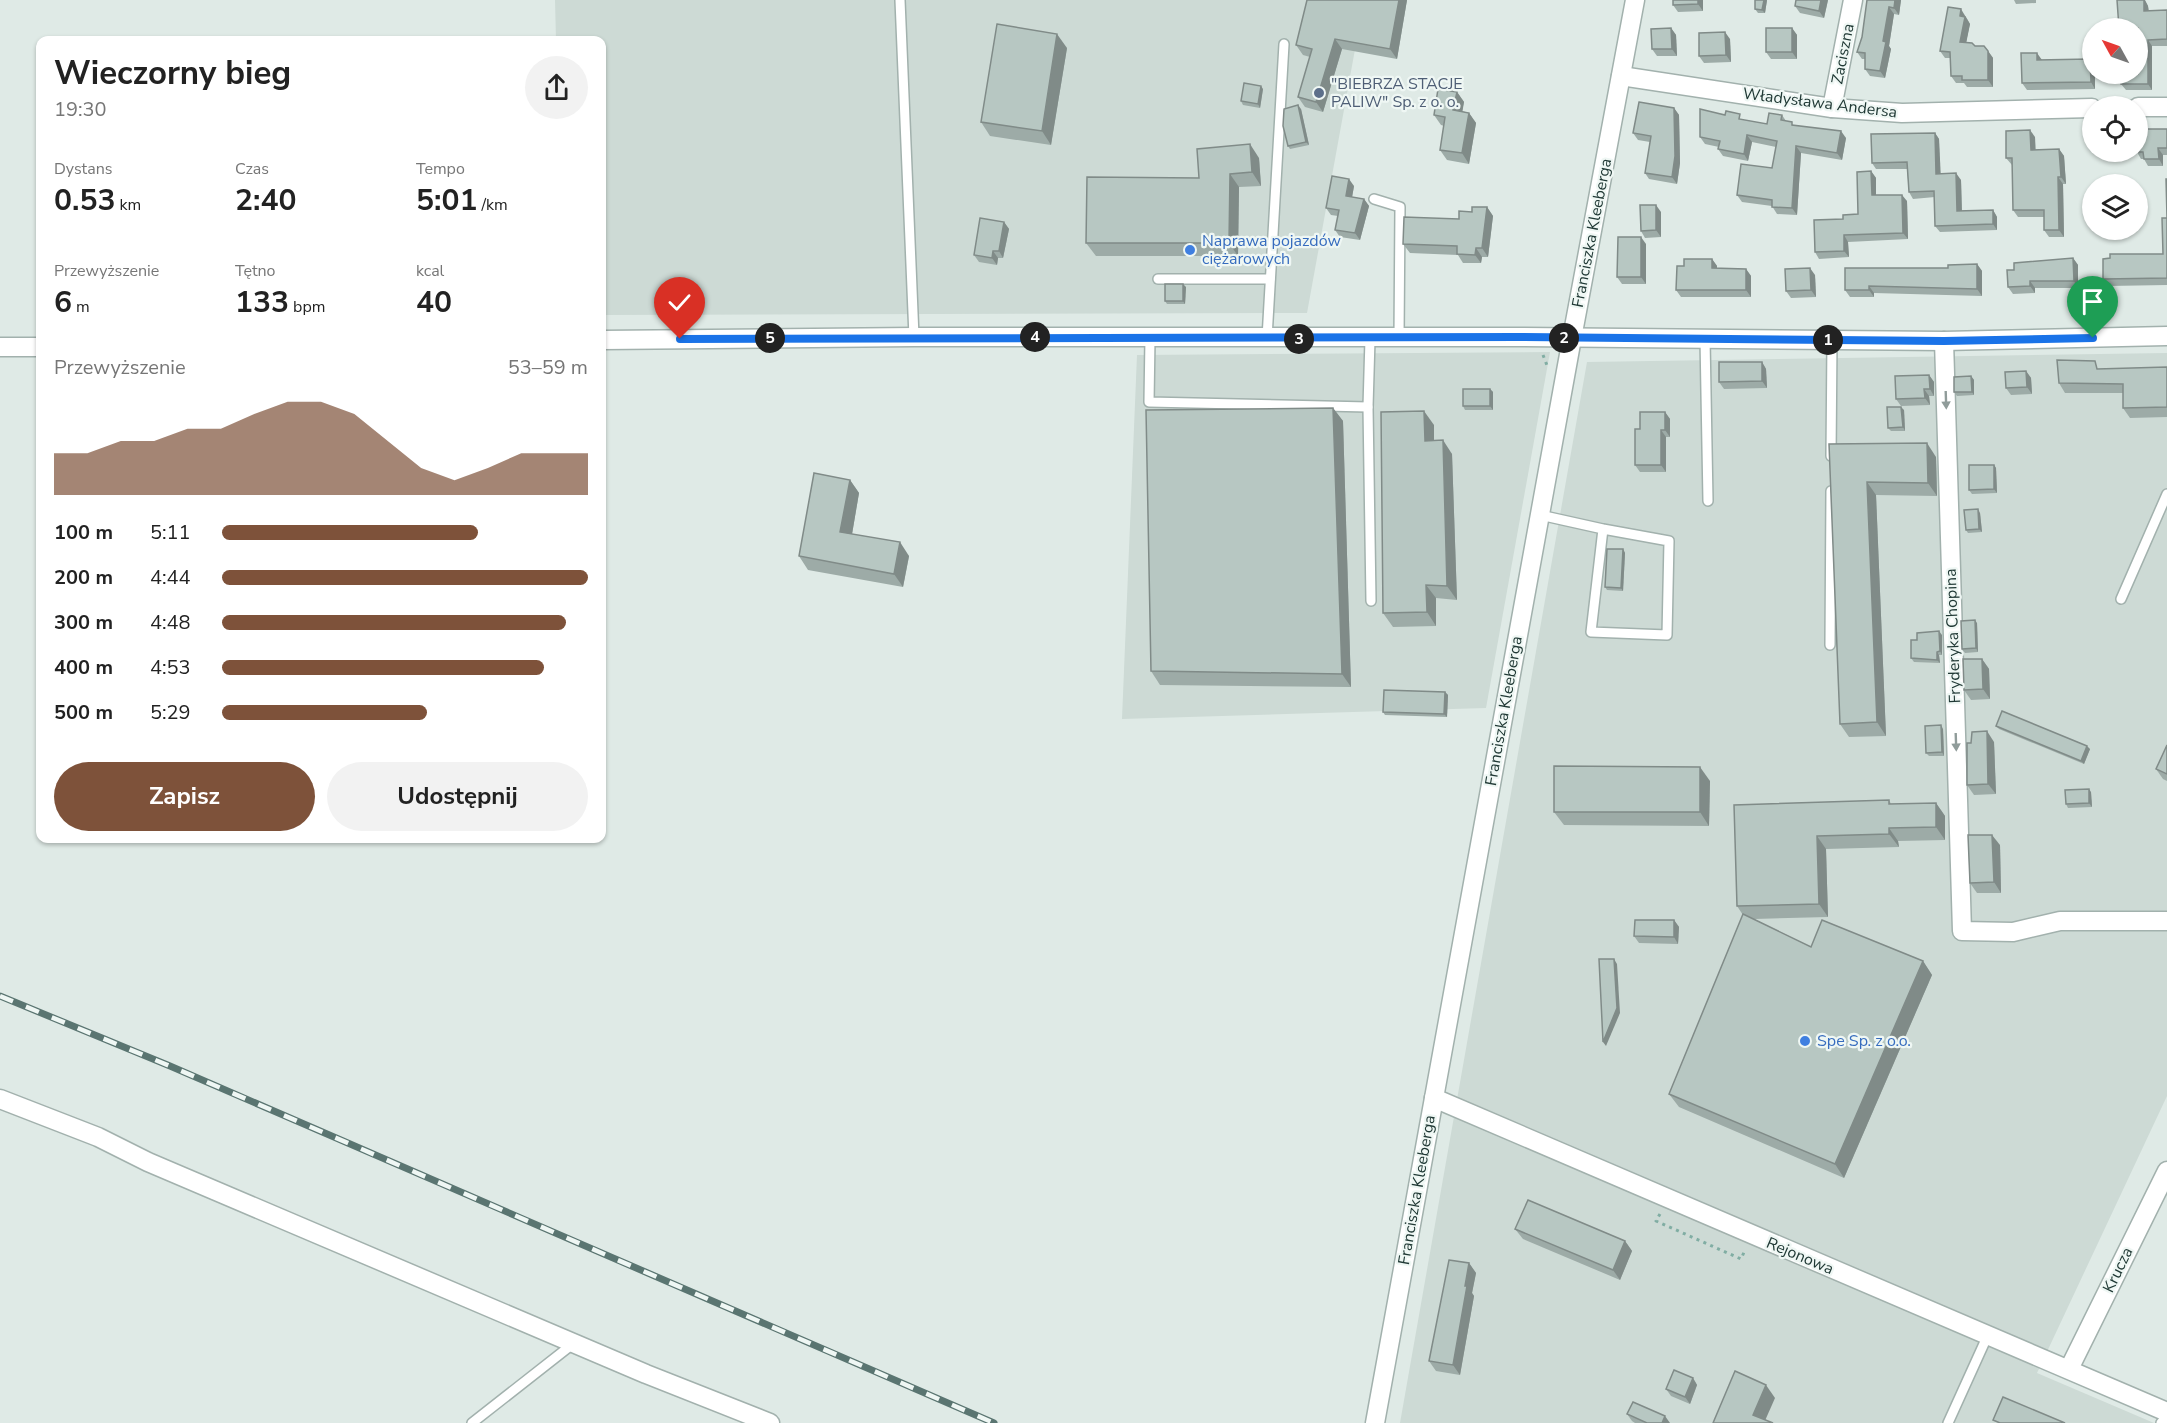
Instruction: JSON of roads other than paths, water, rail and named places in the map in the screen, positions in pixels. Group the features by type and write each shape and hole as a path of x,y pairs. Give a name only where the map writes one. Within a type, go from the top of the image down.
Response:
{"street":[{"name":"Franciszka Kleeberga","path":"1375,1423 1635,0"},
{"name":"Zaciszna","path":"1832,108 1853,0"},
{"name":"Władysława Andersa","path":"1621,76 1832,108 1902,113 2082,108"},
{"path":"2148,107 2167,107"},
{"path":"606,340 914,337 1944,341 2167,336"},
{"name":"Fryderyka Chopina","path":"1944,341 1962,931 2013,932 2060,921 2167,921"},
{"path":"0,347 36,347"},
{"name":"Rejonowa","path":"1434,1098 1987,1337 2069,1369 2167,1414"},
{"path":"0,1099 98,1137 148,1162 574,1343 770,1423"},
{"name":"Krucza","path":"2069,1369 2167,1171"}],"lane":[{"path":"900,0 914,337"},
{"path":"1267,339 1284,44"},
{"path":"1374,199 1400,207 1399,338"},
{"path":"1158,279 1270,279"},
{"path":"1150,338 1149,402 1368,407"},
{"path":"1370,339 1368,407 1371,601"},
{"path":"1706,339 1708,501"},
{"path":"1831,469 1832,340"},
{"path":"1830,645 1831,481"},
{"path":"2121,599 2167,494"},
{"path":"1540,515 1669,541 1667,635 1590,632 1603,529"},
{"path":"1948,1423 1987,1337"},
{"path":"472,1423 574,1343"},
{"path":"2161,1423 2167,1414"}],"railway":[{"path":"0,996 170,1066 994,1423"}],"place":[{"name":"\"BIEBRZA STACJE PALIW\" Sp. z o. o.","path":"1319,93"},
{"name":"Naprawa pojazdów ciężarowych","path":"1190,250"},
{"name":"Spe Sp. z o.o.","path":"1805,1041"}]}
